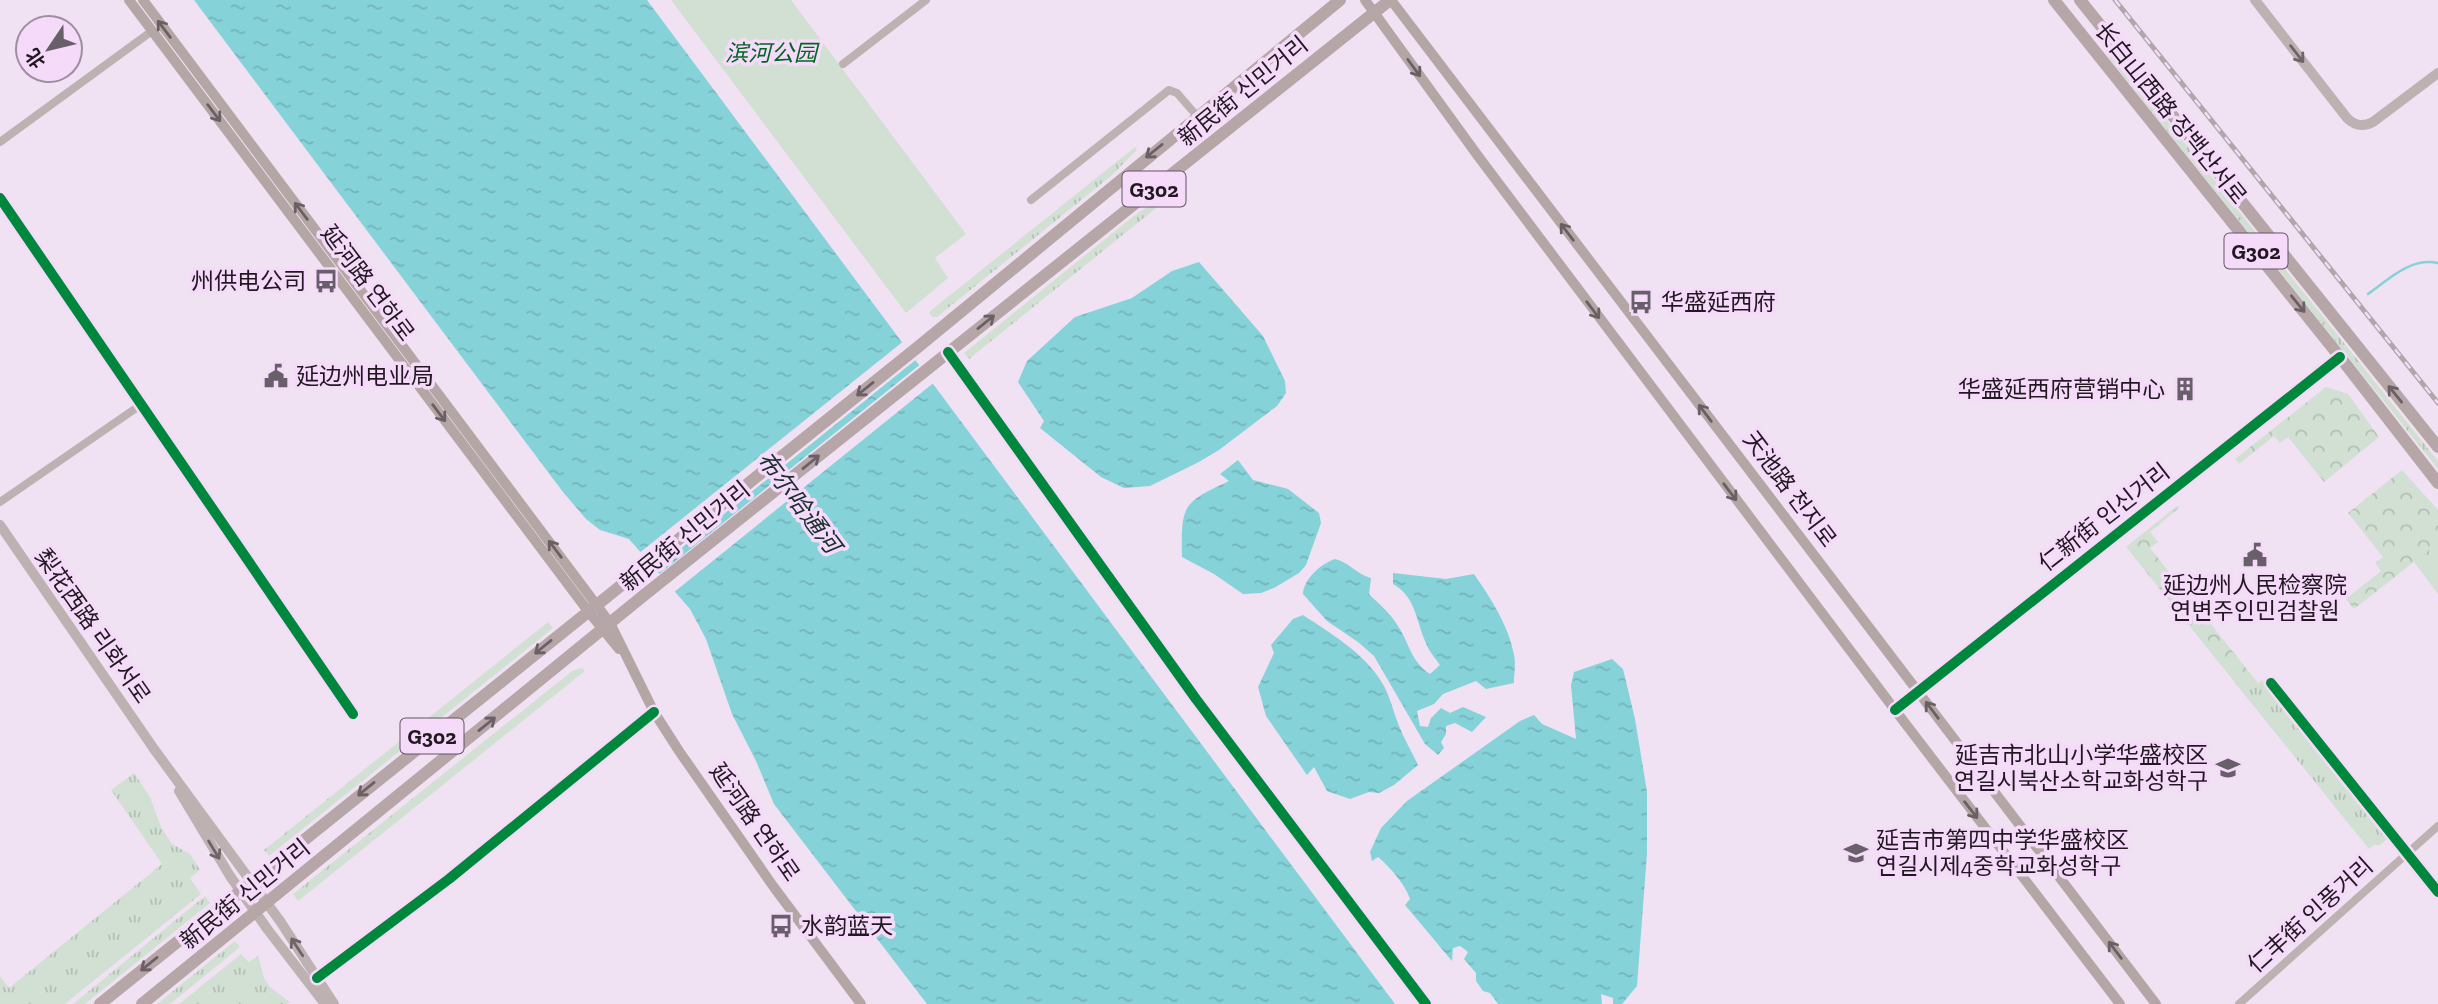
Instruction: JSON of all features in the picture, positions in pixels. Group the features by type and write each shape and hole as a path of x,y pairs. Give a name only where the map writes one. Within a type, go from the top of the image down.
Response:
{"highway":[{"name":"新民街 신민거리","path":"100,1004 918,347 1340,0"},
{"name":"新民街 신민거리","path":"142,1004 643,596 1390,0"},
{"name":"长白山西路 장백산서로","path":"2054,0 2438,483"},
{"name":"长白山西路 장백산서로","path":"2080,0 2438,447"},
{"path":"939,329 951,350"}],"main road":[{"name":"延河路 연하로","path":"129,0 606,626 626,656 654,712 766,875 861,1004"},
{"name":"延河路 연하로","path":"143,0 592,608"},
{"path":"1365,0 1486,167 2120,1004"},
{"name":"天池路 천지로","path":"1390,0 2156,1004"}],"street":[{"path":"843,64 926,0"},
{"path":"2255,0 2354,124 2365,125 2373,122 2438,72"},
{"path":"0,142 152,31"},
{"path":"1031,200 1169,90 1177,93 1197,116"},
{"path":"0,198 354,713"},
{"path":"951,350 1196,699 1426,1004"},
{"name":"仁新街 인신거리","path":"1895,710 2340,357"},
{"path":"0,502 142,404"},
{"name":"梨花西路 리화서로","path":"0,525 154,749 242,866 334,1004"},
{"path":"2271,683 2438,892"},
{"path":"317,978 449,879 654,712"},
{"name":"梨花西路 리화서로","path":"154,749 229,876 326,1004"},
{"name":"仁丰街 인풍거리","path":"2239,1004 2438,826"}],"green space":[{"name":"滨河公园","path":"671,0 791,0 966,234 935,258 948,278 906,313"},
{"path":"2109,53 2113,53 2438,461 2438,469 2108,57"},
{"path":"1135,147 1137,150 1112,175 937,317 932,317 929,312"},
{"path":"1168,193 1171,196 969,359 964,353 1135,215"},
{"path":"2326,387 2348,394 2379,437 2324,482 2288,437 2280,443 2274,436 2239,464 2235,459"},
{"path":"2402,470 2438,510 2438,543 2354,609 2346,599 2381,571 2375,563 2383,557 2348,513"},
{"path":"2177,506 2180,507 2150,532 2158,542 2150,548 2258,683 2244,694 2126,547"},
{"path":"2438,543 2438,594 2414,562"},
{"path":"548,622 553,628 269,856 264,850"},
{"path":"582,668 585,671 298,901 293,894 572,671"},
{"path":"2262,680 2388,838 2380,845 2369,849 2244,694"},
{"path":"134,773 150,797 161,827 172,844 190,854 200,870 190,878 201,894 65,1004 0,1004 0,976 9,988 162,864 111,790"},
{"path":"205,896 210,903 85,1004 73,1004"},
{"path":"235,941 240,947 170,1004 157,1004"},
{"path":"241,954 249,962 258,956 264,978 270,987 290,1002 179,1004"}],"water":[{"name":"布尔哈通河","path":"194,0 647,0 1395,1004 927,1004 774,804 732,714 706,639 690,609 629,539 600,530 586,519 563,492"},
{"path":"1199,262 1263,336 1285,381 1286,393 1277,406 1219,450 1197,463 1150,486 1124,488 1101,477 1040,428 1044,421 1018,382 1027,361 1075,317 1132,298 1172,271"},
{"path":"1238,460 1253,480 1288,489 1319,513 1321,523 1306,565 1299,573 1261,593 1243,594 1182,557 1182,526 1188,508 1202,495 1229,481 1220,474"},
{"path":"1335,559 1371,578 1369,594 1387,611 1401,630 1418,663 1430,674 1440,665 1426,644 1414,609 1406,595 1393,584 1393,573 1446,579 1474,574 1498,612 1512,644 1514,683 1486,689 1476,681 1443,694 1434,704 1417,711 1420,726 1428,727 1431,718 1441,708 1450,713 1463,707 1486,717 1472,732 1455,723 1446,726 1446,734 1441,742 1444,748 1438,755 1425,744 1374,656 1327,621 1303,594 1306,582 1314,572"},
{"path":"1303,615 1356,652 1374,671 1387,692 1401,731 1418,765 1394,785 1379,793 1369,792 1350,799 1327,791 1314,767 1307,775 1266,716 1258,687 1274,653 1271,645 1293,619"},
{"path":"1612,659 1623,669 1635,719 1647,792 1647,853 1637,986 1622,1004 1613,1004 1613,998 1601,994 1602,1004 1498,1004 1476,981 1476,973 1464,959 1468,952 1460,946 1453,948 1452,961 1405,905 1410,899 1397,876 1378,857 1372,861 1370,852 1381,828 1407,801 1520,721 1534,715 1542,724 1576,739 1571,685 1574,672"}],"pier":[{"path":"905,340 918,358 653,571 638,554"},
{"path":"922,363 936,381 673,593 657,576"}],"waterway":[{"path":"2368,294 2410,266 2438,263"}],"railway":[{"path":"2115,0 2438,403"}],"cycle path":[{"path":"0,198 353,714"},
{"path":"948,352 1196,699 1426,1004"},
{"path":"1895,710 2340,357"},
{"path":"2271,683 2438,892"},
{"path":"317,978 449,879 654,712"}],"place":[{"name":"州供电公司","path":"326,281"},
{"name":"华盛延西府","path":"1641,302"},
{"name":"延边州电业局","path":"276,376"},
{"name":"华盛延西府营销中心","path":"2185,389"},
{"name":"延边州人民检察院 연변주인민검찰원","path":"2255,555"},
{"name":"延吉市北山小学华盛校区 연길시북산소학교화성학구","path":"2228,768"},
{"name":"延吉市第四中学华盛校区 연길시제4중학교화성학구","path":"1856,853"},
{"name":"水韵蓝天","path":"781,926"}]}
